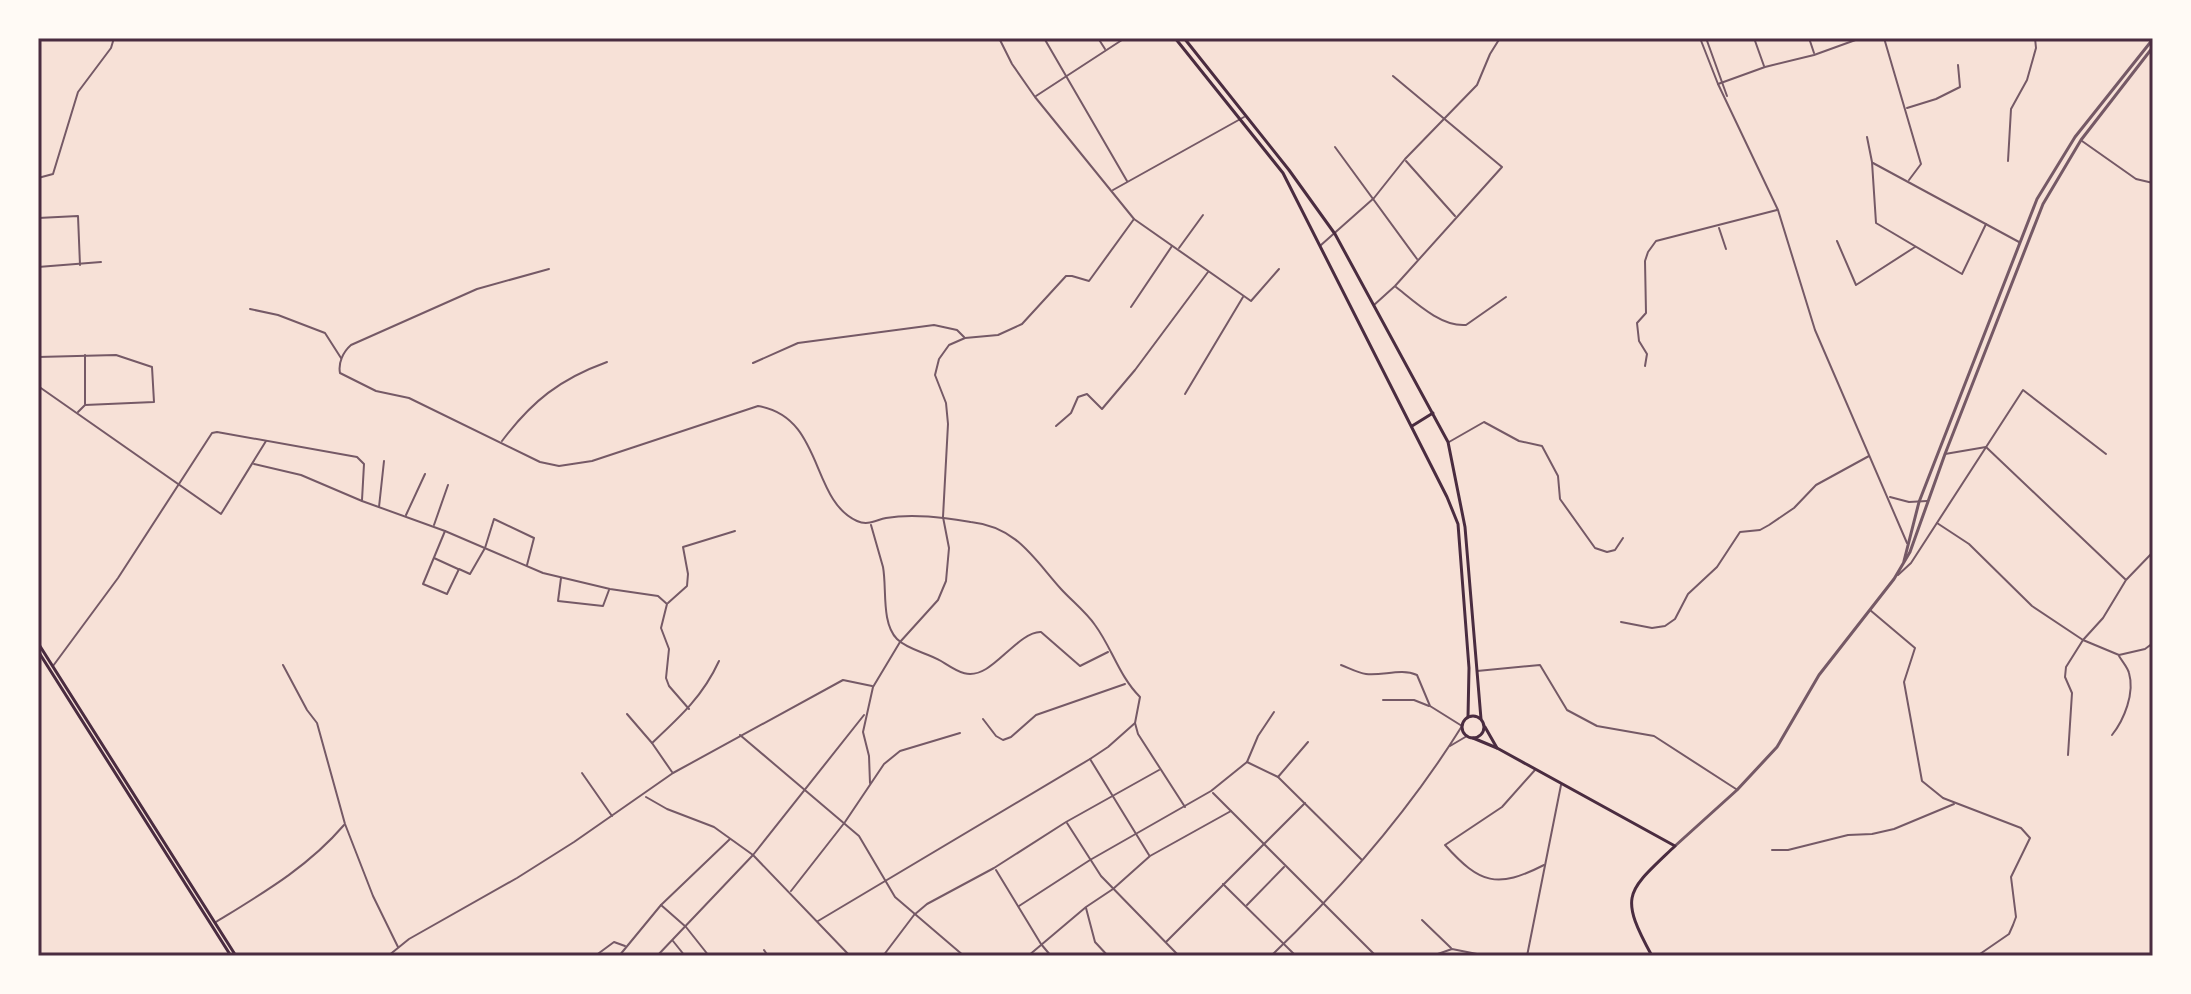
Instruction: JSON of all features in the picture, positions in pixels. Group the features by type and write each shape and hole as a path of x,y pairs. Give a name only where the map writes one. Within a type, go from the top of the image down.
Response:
{"main road":[{"path":"1175,38 1283,173 1458,524 1469,668 1468,717 1462,726 1467,736 1497,748 1675,846 1635,883 1631,904 1636,926 1652,956"},
{"path":"1184,38 1289,170 1335,234 1448,442 1465,527 1482,721 1483,733 1473,738"},
{"path":"1411,426 1433,413"},
{"path":"38,643 236,956"},
{"path":"38,651 231,956"},
{"path":"1468,717 1482,721 1497,748"}],"street":[{"path":"38,178 53,174 78,92 111,48 114,38"},
{"path":"999,38 1012,64 1035,97 1134,219 1251,301 1279,269"},
{"path":"1044,38 1127,181"},
{"path":"1098,38 1106,50"},
{"path":"1115,38 1118,43"},
{"path":"1035,97 1125,38"},
{"path":"1320,246 1374,198 1405,159 1477,85 1500,38"},
{"path":"1700,38 1718,84 1729,101 1778,210 1810,316 1910,552"},
{"path":"1706,38 1729,101"},
{"path":"1754,38 1765,67"},
{"path":"1809,38 1814,55"},
{"path":"1718,84 1861,38"},
{"path":"1884,38 1921,164 1908,181"},
{"path":"2008,161 2011,109 2027,80 2036,48 2035,38"},
{"path":"1903,564 1919,502 2037,199 2075,137 2153,39"},
{"path":"1675,846 1737,790 1777,747 1819,675 1903,564 2043,204 2081,140 2153,47"},
{"path":"1905,108 1936,99 1960,87 1958,65"},
{"path":"1373,306 1395,286 1502,167 1393,76"},
{"path":"1112,191 1245,116"},
{"path":"1867,137 1876,223 1962,274 1986,224"},
{"path":"2081,140 2136,179 2153,183"},
{"path":"1335,147 1418,260"},
{"path":"1405,159 1456,217"},
{"path":"1872,162 2020,243"},
{"path":"1645,366 1647,354 1639,341 1637,323 1646,313 1645,276 1652,245 1662,238 1719,227 1778,210"},
{"path":"1178,249 1203,215"},
{"path":"38,218 78,216 80,265"},
{"path":"870,783 869,756 863,732 873,687 900,642 938,600 946,581 949,548 943,517 948,424 946,403 935,375 939,359 949,345 965,338 998,335 1022,324 1066,276 1089,281 1134,219"},
{"path":"1719,227 1726,249"},
{"path":"1837,241 1856,285 1916,246"},
{"path":"1131,307 1172,245"},
{"path":"38,267 101,262"},
{"path":"549,269 477,289 351,345 338,366 340,373 376,391 409,398 540,462 559,466 575,465 758,406 775,409 801,431 837,506 857,521 871,523 886,518 943,517 991,527 1022,542 1095,625 1126,683 1140,697 1135,723 1138,734 1185,807"},
{"path":"1056,426 1071,413 1078,397 1087,394 1102,409 1209,271"},
{"path":"1395,286 1430,315 1460,326 1506,297"},
{"path":"1185,394 1244,296"},
{"path":"250,309 278,315 325,333 342,359"},
{"path":"753,363 798,343 934,325 957,330 965,338"},
{"path":"85,355 85,405"},
{"path":"38,357 116,355 152,367 154,402 85,405 78,412"},
{"path":"502,442 523,413 573,374 607,362"},
{"path":"38,386 221,514 267,440"},
{"path":"1894,579 1911,563 2023,390 2106,454"},
{"path":"1448,442 1484,422 1519,441 1542,446 1558,476 1560,499 1595,548 1607,552 1615,550 1623,538"},
{"path":"53,666 118,578 212,433 267,440 361,459 364,464 362,501"},
{"path":"1945,454 1986,447"},
{"path":"1986,447 2126,580"},
{"path":"1621,622 1652,628 1665,626 1675,619 1688,594 1717,567 1740,532 1760,530 1769,525 1794,508 1816,485 1870,455"},
{"path":"379,507 384,461"},
{"path":"254,464 301,475 433,526 527,567 610,589 658,596 667,604"},
{"path":"406,516 425,474"},
{"path":"433,526 448,485"},
{"path":"1889,497 1927,501"},
{"path":"434,558 470,574 485,548 494,519 534,538 527,567"},
{"path":"1936,522 1969,544 2032,606 2083,640 2119,655 2145,649 2153,643"},
{"path":"871,523 883,570 891,632 900,642 963,674 974,675 1035,632 1041,632 1080,666 1109,651"},
{"path":"445,531 423,584 447,594 459,569"},
{"path":"689,709 666,678 669,649 661,628 667,604 687,586 683,547 735,531"},
{"path":"2068,755 2072,693 2065,677 2066,667 2083,640 2103,618 2126,580 2153,552"},
{"path":"561,576 558,601 603,606 610,589"},
{"path":"1870,610 1915,648 1904,682 1922,781 1934,793 2021,828 2030,838 2011,877 2016,917 2009,934 1980,951 1977,956"},
{"path":"2112,735 2121,723 2129,696 2129,674 2119,655"},
{"path":"652,743 689,709 709,682 719,661"},
{"path":"283,665 317,723 345,824 373,896 399,949"},
{"path":"1341,665 1364,674 1408,671 1417,675 1430,706"},
{"path":"1477,671 1540,665 1567,710 1597,726 1654,736 1737,790"},
{"path":"388,956 409,939 517,878 613,817 673,773 740,735 843,680 873,687"},
{"path":"983,719 1003,740 1011,737 1036,715 1126,683"},
{"path":"1271,956 1363,861 1462,726 1414,700 1383,700"},
{"path":"1019,906 1136,832 1211,791 1247,762 1258,736 1274,712"},
{"path":"657,956 753,855 865,713"},
{"path":"627,714 673,773"},
{"path":"818,921 1090,759 1135,723"},
{"path":"790,892 845,822 884,764 900,751 960,733"},
{"path":"740,735 845,822 859,836 895,897 964,956"},
{"path":"1449,747 1467,736"},
{"path":"1278,777 1308,742"},
{"path":"1090,759 1150,856"},
{"path":"1247,762 1278,777 1363,861"},
{"path":"1535,769 1502,807 1445,845 1461,862 1493,881 1518,878 1544,865"},
{"path":"883,956 914,915 927,904 1160,770"},
{"path":"582,773 613,817"},
{"path":"1527,956 1562,783"},
{"path":"1211,791 1376,956"},
{"path":"643,796 714,827 753,855 850,956"},
{"path":"1166,942 1305,803"},
{"path":"1772,850 1788,850 1848,835 1894,829 1955,803"},
{"path":"1028,956 1150,856 1231,811"},
{"path":"1066,822 1113,889 1179,956"},
{"path":"215,923 293,874 345,824"},
{"path":"619,956 661,905 731,838"},
{"path":"1246,906 1285,866"},
{"path":"994,868 1051,956"},
{"path":"1223,884 1296,956"},
{"path":"661,905 686,927 709,956"},
{"path":"1086,907 1095,942 1108,956"},
{"path":"1422,920 1452,949 1487,956"},
{"path":"673,941 685,956"},
{"path":"595,956 614,942 627,946"},
{"path":"1435,956 1452,949"},
{"path":"764,950 768,956"}]}
